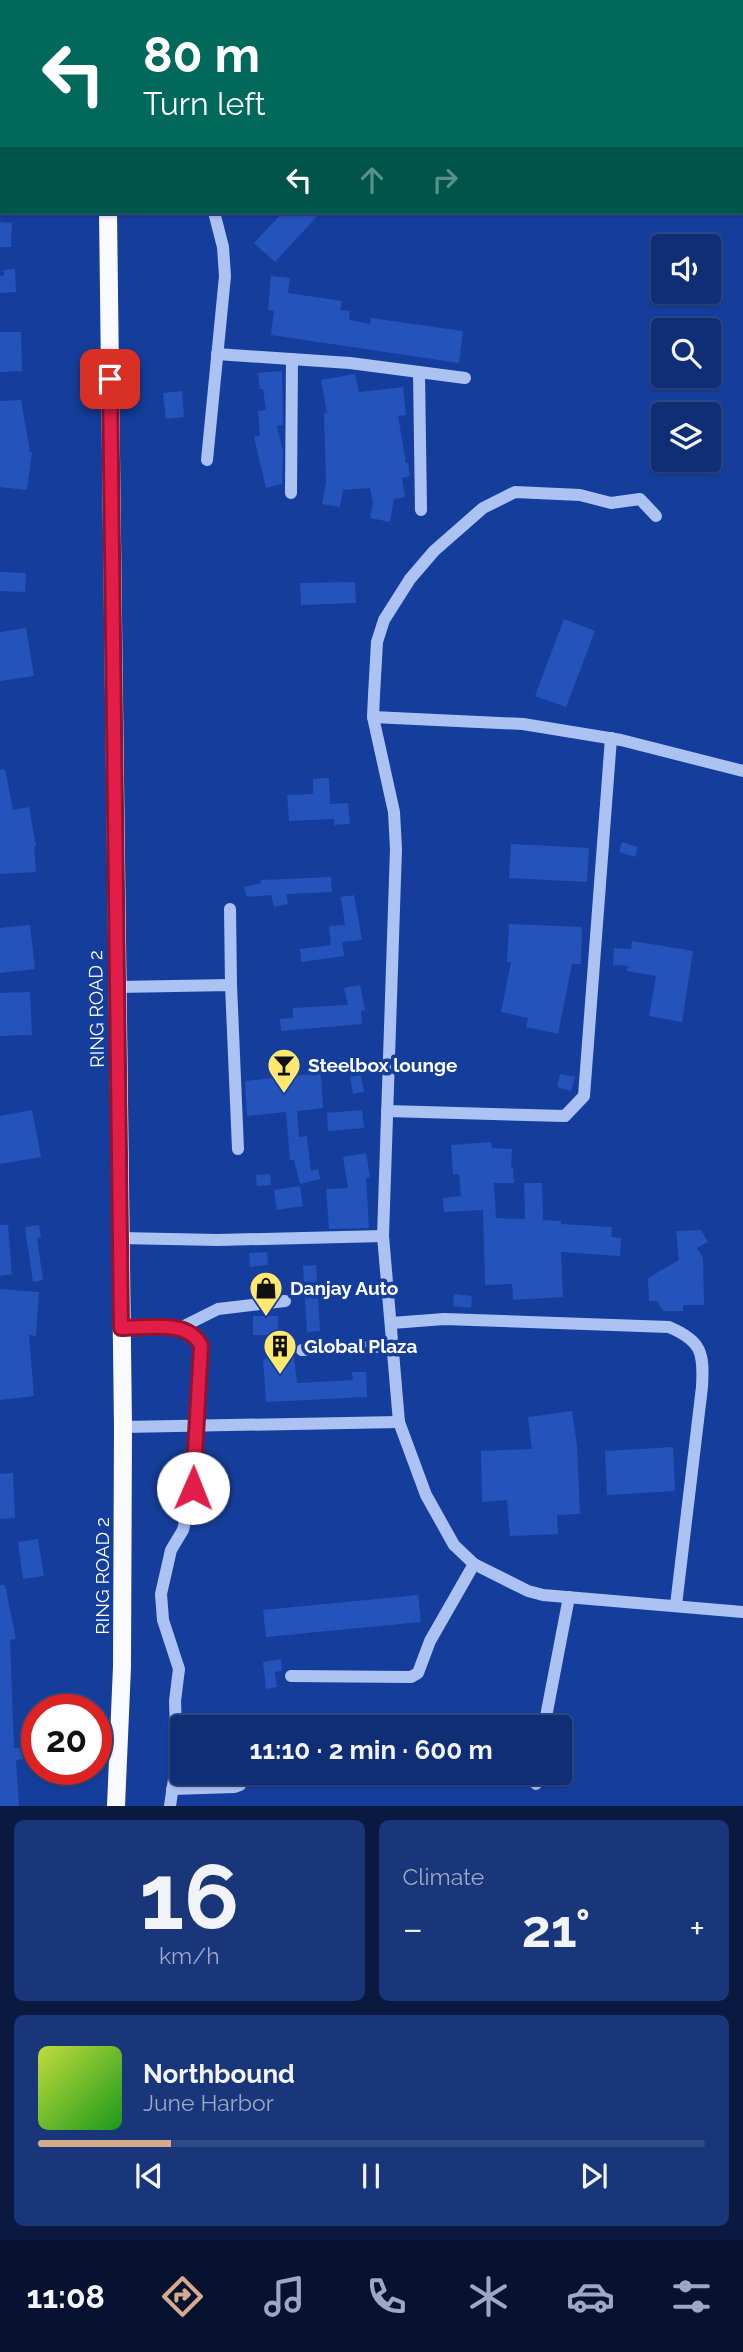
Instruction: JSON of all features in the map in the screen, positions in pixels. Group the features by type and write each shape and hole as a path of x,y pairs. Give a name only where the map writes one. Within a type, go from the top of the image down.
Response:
{"main road":[{"name":"RING ROAD 2","path":"108,214 123,1427 122,1667 116,1806"}],"street":[{"path":"207,460 225,276 223,247 215,214"},
{"path":"218,354 292,359 465,378"},
{"path":"290,493 292,359"},
{"path":"419,372 421,510"},
{"path":"656,516 640,499 611,503 579,495 515,492 483,508 420,566 384,620 377,642 373,718 394,811 396,849 383,1236 400,1422 426,1495 454,1545 474,1564 528,1591 743,1612"},
{"path":"373,718 523,724 611,738 743,771"},
{"path":"387,1111 565,1116 584,1097 611,738"},
{"path":"230,909 238,1149"},
{"path":"117,987 231,985"},
{"path":"120,1238 218,1240 383,1236"},
{"path":"121,1328 180,1328 218,1309 285,1301"},
{"path":"392,1323 444,1319 669,1327 685,1334 698,1345 704,1362 702,1387 676,1605"},
{"path":"178,1715 175,1701 179,1669 163,1620 161,1594 171,1550 183,1530 193,1488 201,1346 197,1338 180,1328"},
{"path":"302,1350 394,1346"},
{"path":"123,1427 400,1422"},
{"path":"291,1676 411,1676 418,1673 430,1641 474,1564"},
{"path":"546,1715 569,1597"},
{"path":"170,1806 173,1785"},
{"path":"172,1789 238,1785"}],"building":[{"path":"281,214 319,214 275,262 254,243"},
{"path":"0,222 12,223 11,247 0,247"},
{"path":"15,269 16,292 0,293 0,276 4,275 4,270"},
{"path":"271,276 290,278 288,293 342,301 340,310 350,311 349,320 370,324 371,318 463,331 459,363 271,335 274,311 268,310"},
{"path":"0,332 21,332 22,371 0,372"},
{"path":"282,371 283,425 277,426 283,451 282,484 266,488 254,437 260,435 258,411 266,410 258,373"},
{"path":"355,374 359,392 403,387 406,415 398,416 410,476 402,478 405,497 394,499 390,522 370,518 373,503 370,488 343,490 340,507 322,504 326,482 324,413 327,413 321,380"},
{"path":"182,391 184,417 166,419 163,393"},
{"path":"21,400 32,452 27,490 0,487 0,401"},
{"path":"0,572 26,573 25,592 0,591"},
{"path":"355,582 356,603 301,605 300,583"},
{"path":"564,619 595,631 566,707 535,696"},
{"path":"26,628 34,676 0,681 0,632"},
{"path":"5,769 13,810 29,807 36,846 36,872 0,874 0,770"},
{"path":"329,778 330,804 348,803 350,824 334,825 334,819 289,821 287,795 313,794 313,779"},
{"path":"622,842 638,847 635,857 619,852"},
{"path":"511,844 589,848 587,882 509,878"},
{"path":"331,877 332,892 286,894 288,904 274,907 271,895 247,897 244,887 261,883 261,880"},
{"path":"354,895 362,940 342,942 344,956 301,962 300,949 331,945 329,926 345,925 341,897"},
{"path":"509,924 582,927 581,964 572,964 558,1034 526,1027 528,1018 501,1012 511,962 507,962"},
{"path":"30,925 35,969 0,973 0,928"},
{"path":"632,941 693,951 682,1022 649,1016 656,976 627,971 628,966 613,965 614,948 631,949"},
{"path":"360,985 365,1010 361,1011 362,1024 281,1031 280,1019 293,1018 293,1008 348,1005 344,988"},
{"path":"30,992 32,1035 0,1036 0,993"},
{"name":"Steelbox lounge","path":"321,1073 323,1108 297,1111 299,1137 307,1136 311,1171 318,1169 320,1179 300,1184 294,1160 290,1160 286,1112 247,1116 245,1081"},
{"path":"560,1074 575,1077 571,1091 557,1087"},
{"path":"361,1075 364,1092 353,1094 350,1077"},
{"path":"32,1110 41,1157 0,1164 0,1116"},
{"path":"362,1110 364,1128 328,1131 327,1113"},
{"path":"491,1142 492,1148 512,1149 511,1168 514,1183 494,1183 496,1218 525,1219 524,1183 542,1183 543,1220 561,1221 561,1224 612,1227 611,1237 621,1238 620,1256 561,1252 563,1297 513,1300 512,1284 485,1285 483,1210 444,1212 443,1198 461,1196 459,1174 453,1174 451,1145"},
{"path":"366,1153 370,1177 366,1178 369,1228 329,1229 326,1189 348,1188 343,1157"},
{"path":"270,1174 271,1185 257,1186 256,1175"},
{"path":"300,1186 303,1206 277,1210 274,1190"},
{"path":"0,1225 8,1225 12,1274 0,1276"},
{"path":"39,1225 41,1237 37,1238 43,1280 33,1282 25,1227"},
{"path":"701,1230 708,1242 697,1248 703,1258 704,1305 683,1305 683,1311 663,1311 657,1301 649,1301 648,1278 679,1260 676,1231"},
{"path":"267,1252 268,1265 250,1267 249,1253"},
{"path":"316,1265 320,1331 307,1332 303,1266"},
{"path":"0,1289 39,1292 36,1336 29,1335 34,1396 0,1400"},
{"path":"454,1294 472,1296 471,1308 453,1306"},
{"name":"Global Plaza","path":"253,1316 278,1316 279,1350 293,1350 297,1383 353,1380 352,1372 366,1372 367,1397 266,1402 263,1359 268,1358 267,1335 253,1335"},
{"path":"572,1411 577,1445 580,1514 557,1515 558,1534 510,1536 507,1500 482,1502 481,1451 532,1449 528,1417"},
{"path":"673,1447 675,1491 607,1495 605,1451"},
{"path":"13,1473 15,1518 0,1519 0,1474"},
{"path":"38,1539 44,1576 23,1579 18,1542"},
{"path":"0,1585 5,1585 16,1639 10,1640 14,1748 21,1747 21,1759 16,1760 19,1806 0,1806"},
{"path":"418,1595 421,1622 266,1637 263,1610"},
{"path":"281,1659 282,1671 275,1672 277,1687 266,1689 263,1662"}],"place":[{"name":"Steelbox lounge","path":"284,1095"},
{"name":"Danjay Auto","path":"266,1318"},
{"name":"Global Plaza","path":"280,1376"}],"route":[{"path":"110,379 121,1328 180,1328 191,1332 201,1346 193,1488"}]}
